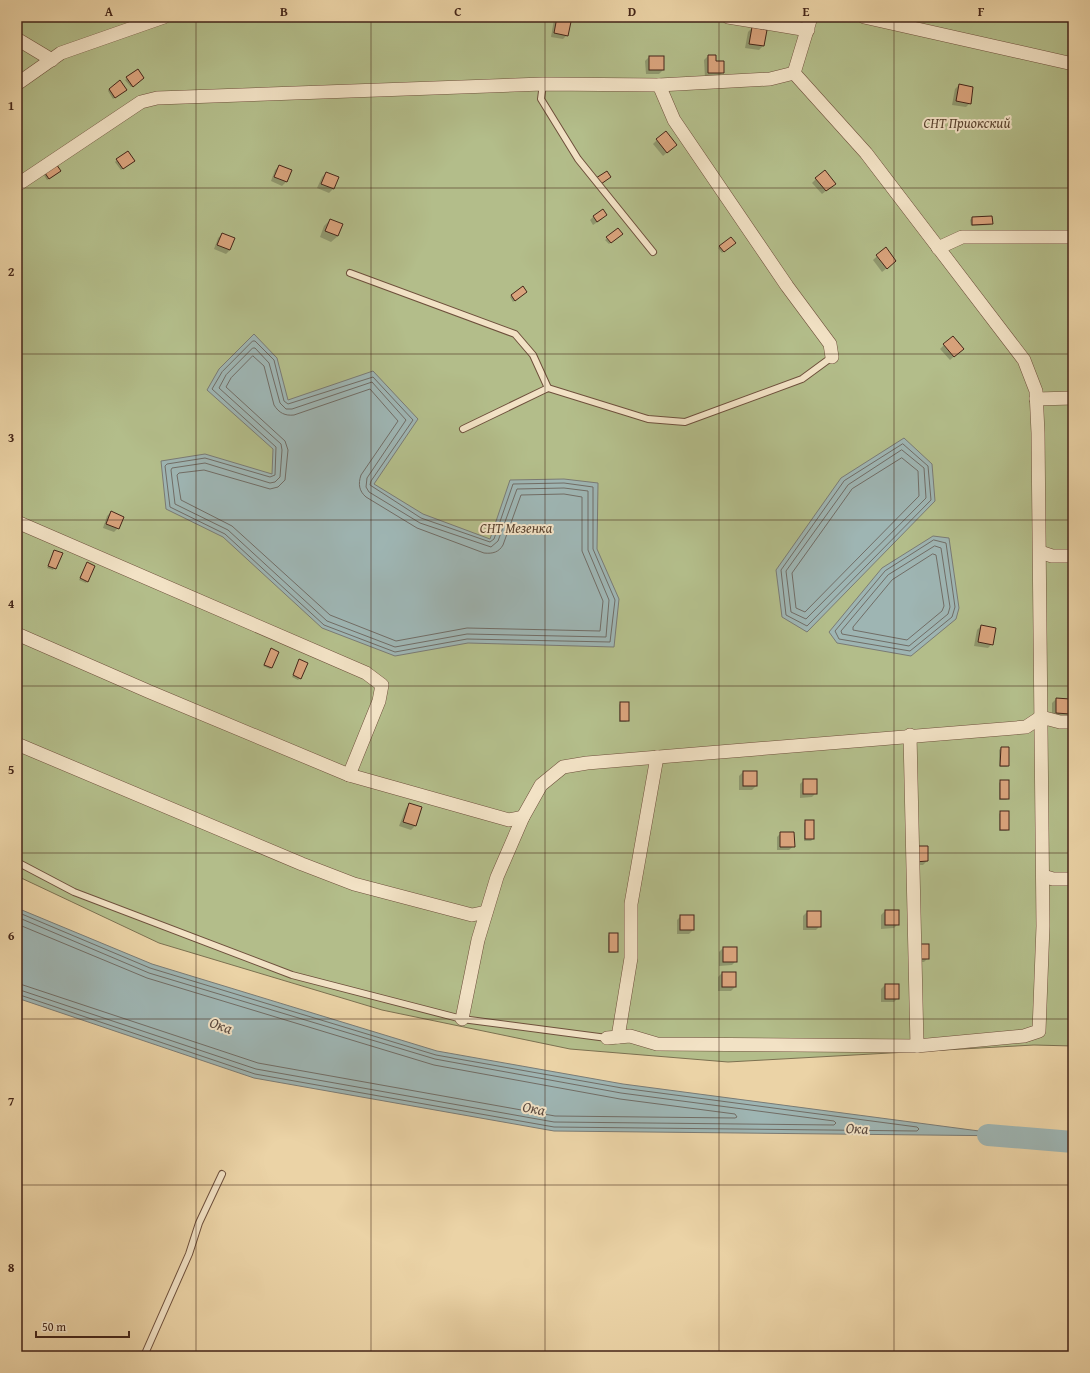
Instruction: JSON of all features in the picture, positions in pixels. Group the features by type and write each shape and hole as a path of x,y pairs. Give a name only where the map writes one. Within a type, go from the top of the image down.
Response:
{"street":[{"path":"17,84 61,53 164,17"},
{"path":"728,17 808,30"},
{"path":"794,73 811,17"},
{"path":"864,17 1073,64"},
{"path":"17,39 52,60"},
{"path":"17,186 141,102 157,98 542,84 659,85 770,79 794,73"},
{"path":"656,757 631,904 631,958 612,1038 630,1036 657,1044 917,1046 1024,1036 1039,1031 1043,926 1043,876 1040,552 1036,392 1024,360 866,153 794,73"},
{"path":"659,85 674,120 787,286 830,344 832,356"},
{"path":"938,248 962,237 1073,237"},
{"path":"1036,399 1073,398"},
{"path":"17,522 366,673 382,685 379,701 349,775"},
{"path":"1040,552 1052,556 1073,556"},
{"path":"17,634 150,692 349,775 509,820 524,817"},
{"path":"462,1019 478,940 497,877 524,817 541,785 563,767 656,757 910,735 1026,727 1041,717 1060,722 1073,722"},
{"path":"910,735 917,1046"},
{"path":"17,744 302,864 354,884 472,915 486,912"},
{"path":"1043,876 1053,879 1073,879"}],"lane":[{"path":"542,84 541,99 578,159 653,252"},
{"path":"350,273 515,334 533,355 548,388"},
{"path":"463,429 548,388 648,419 685,422 802,379 832,356"},
{"path":"17,862 74,892 292,975 462,1019 612,1038"},
{"path":"144,1356 189,1254 198,1223 222,1174"}],"green space":[{"name":"СНТ Мезенка","path":"17,17 1073,17 1073,1046 1034,1045 728,1062 570,1049 382,1010 159,943 17,876"}],"water":[{"path":"254,334 277,358 288,400 373,371 418,419 374,484 423,514 490,539 510,480 564,479 598,483 597,549 619,599 614,647 468,643 395,656 322,628 223,537 166,509 161,461 205,454 272,474 273,449 207,390 219,369"},
{"path":"904,438 932,464 935,501 807,632 782,617 776,570 841,478"},
{"path":"933,536 949,538 959,608 956,619 911,656 837,643 829,632 882,568"},
{"path":"17,908 152,964 437,1051 623,1084 1017,1136 554,1131 254,1078 17,998"}],"building":[{"path":"557,17 572,17 568,36 554,33"},
{"path":"752,27 767,30 764,46 749,44"},
{"path":"708,55 716,55 716,61 724,61 724,73 708,73"},
{"path":"649,56 664,56 664,70 649,70"},
{"path":"138,69 144,78 133,87 126,77"},
{"path":"120,80 127,90 115,98 109,89"},
{"path":"959,84 973,87 971,104 956,101"},
{"path":"666,131 677,145 667,153 656,139"},
{"path":"128,151 135,161 123,169 116,159"},
{"path":"54,161 61,171 49,179 43,170"},
{"path":"279,165 292,170 287,182 274,177"},
{"path":"825,170 836,184 826,191 815,178"},
{"path":"607,171 611,177 601,184 596,178"},
{"path":"326,172 339,177 334,189 321,184"},
{"path":"603,209 607,215 597,222 593,216"},
{"path":"992,216 993,224 972,225 972,217"},
{"path":"330,219 343,224 338,236 325,231"},
{"path":"618,228 623,234 611,243 606,237"},
{"path":"222,233 235,238 230,250 217,245"},
{"path":"731,237 736,243 724,252 719,246"},
{"path":"886,247 896,261 887,269 876,255"},
{"path":"523,286 527,292 515,301 511,295"},
{"path":"953,336 964,349 954,357 943,344"},
{"path":"111,511 124,517 119,529 106,524"},
{"path":"54,550 63,553 56,569 48,566"},
{"path":"87,562 95,566 88,582 80,578"},
{"path":"981,625 996,628 993,645 978,642"},
{"path":"271,648 279,652 272,668 264,665"},
{"path":"299,659 308,663 301,679 293,675"},
{"path":"1056,698 1070,699 1070,714 1056,713"},
{"path":"620,702 629,702 629,721 620,721"},
{"path":"1001,747 1009,747 1009,766 1000,766"},
{"path":"743,771 757,771 757,786 743,786"},
{"path":"803,779 817,779 817,794 803,794"},
{"path":"1000,780 1009,780 1009,799 1000,799"},
{"path":"409,803 422,807 416,826 403,822"},
{"path":"1000,811 1009,811 1009,830 1000,830"},
{"path":"805,820 814,820 814,839 805,839"},
{"path":"780,832 794,832 795,847 780,847"},
{"path":"914,846 928,846 928,861 914,862"},
{"path":"885,910 899,910 899,925 885,925"},
{"path":"807,911 821,911 821,927 807,927"},
{"path":"680,915 694,915 694,930 680,930"},
{"path":"609,933 618,933 618,952 609,952"},
{"path":"915,944 929,944 929,959 915,959"},
{"path":"723,947 737,947 737,962 723,962"},
{"path":"722,972 736,972 736,987 722,987"},
{"path":"885,984 899,984 899,999 885,999"}],"waterway":[{"name":"Ока","path":"988,1135 1073,1142"}],"park label":[{"name":"СНТ Приокский","path":"967,123"}]}
